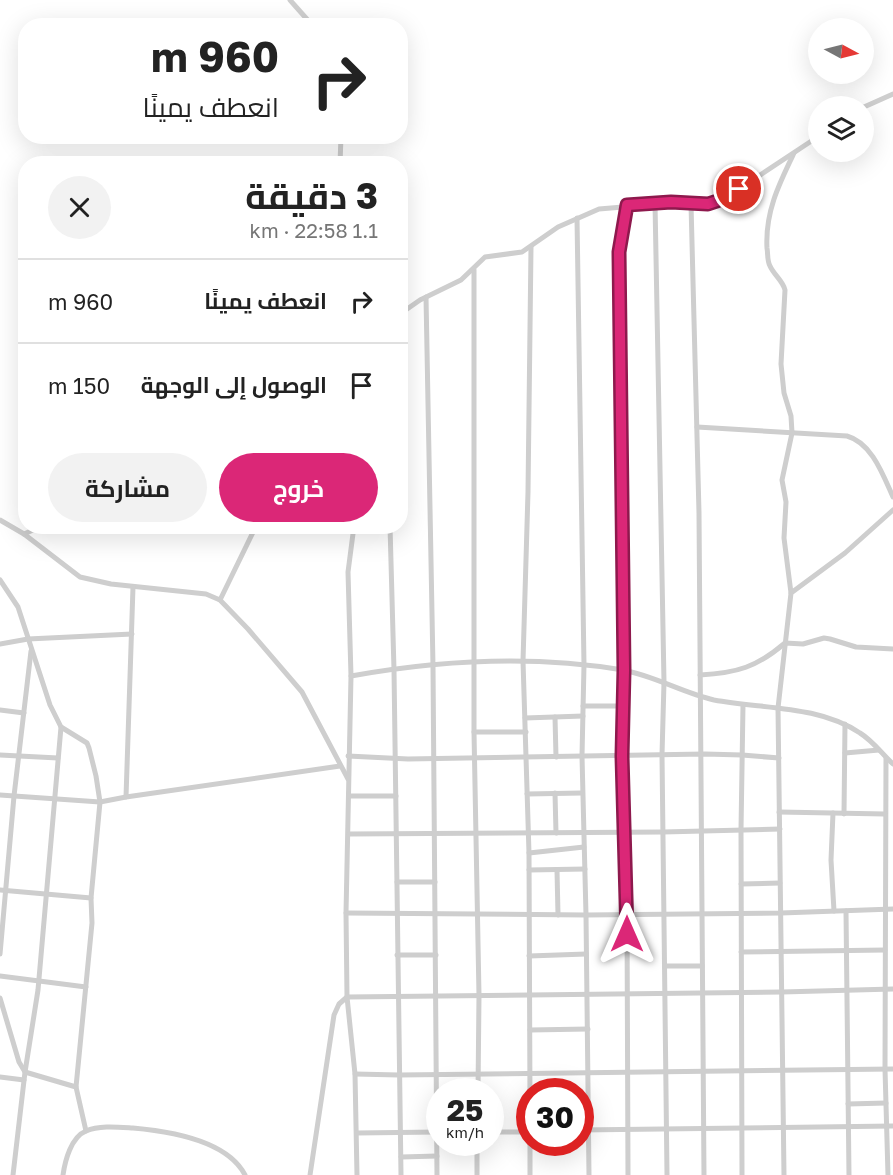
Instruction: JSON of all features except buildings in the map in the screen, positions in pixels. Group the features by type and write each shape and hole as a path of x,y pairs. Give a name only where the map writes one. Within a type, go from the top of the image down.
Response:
{"street":[{"path":"291,0 306,18"},
{"path":"874,103 893,94"},
{"path":"408,309 461,280 485,257 515,253 531,247 558,227 577,218 599,209 627,205 655,203 700,205 717,201 808,143"},
{"path":"784,1175 778,708 791,593 784,538 786,502 782,480 792,433 791,416 784,393 782,364 786,290 769,266 766,232 771,205 794,152"},
{"path":"655,203 664,682 662,755 667,1175"},
{"path":"691,204 697,427 704,1175"},
{"path":"627,205 619,252 624,670 622,756 627,914 628,1175"},
{"path":"577,218 584,665 582,793 589,1078"},
{"path":"529,1078 529,854 524,661 531,247"},
{"path":"474,270 474,757 478,913 478,1078"},
{"path":"426,297 437,1078"},
{"path":"697,427 847,436 856,439 863,444 877,465 893,497"},
{"path":"791,593 845,553 893,510"},
{"path":"0,520 18,530"},
{"path":"24,534 80,577 111,584 206,594 220,600 302,692 349,780"},
{"path":"220,600 252,534"},
{"path":"353,534 348,572 351,676 346,913 347,997 354,1074 357,1175"},
{"path":"390,534 401,1175"},
{"path":"0,580 18,607 50,705 61,727 87,743 94,763 100,802 91,898 92,923 75,1087 86,1131"},
{"path":"126,796 133,586"},
{"path":"0,644 28,639 132,634"},
{"path":"700,675 738,671 769,656 785,643 803,644 824,638 856,647 893,649"},
{"path":"0,954 3,891 32,650"},
{"path":"351,676 474,661 524,661 624,670 664,682 700,697 830,718 861,733 893,764"},
{"path":"742,705 742,1175"},
{"path":"583,706 623,706"},
{"path":"0,710 24,713"},
{"path":"525,718 583,716"},
{"path":"555,717 556,757"},
{"path":"844,813 845,724"},
{"path":"13,1175 39,981 61,727"},
{"path":"474,732 526,732"},
{"path":"845,753 879,750"},
{"path":"0,754 58,758"},
{"path":"348,756 433,758 742,754 779,759"},
{"path":"886,758 885,1069 886,1103 890,1126 888,1175"},
{"path":"0,795 100,802 126,796 340,766"},
{"path":"555,793 556,833"},
{"path":"527,794 582,793"},
{"path":"350,796 396,796"},
{"path":"779,812 885,814"},
{"path":"833,813 831,860 834,911"},
{"path":"349,834 780,829"},
{"path":"529,854 584,847"},
{"path":"529,870 585,869"},
{"path":"557,870 558,915"},
{"path":"397,882 435,882"},
{"path":"741,884 780,883"},
{"path":"3,891 91,898"},
{"path":"346,913 781,914 893,909"},
{"path":"846,911 849,1175"},
{"path":"741,952 885,950"},
{"path":"529,956 586,954"},
{"path":"397,955 436,955"},
{"path":"665,966 702,966"},
{"path":"0,976 86,987"},
{"path":"310,1175 334,1015 339,1004 347,997 782,992 893,988"},
{"path":"0,998 12,1042 25,1072 75,1087"},
{"path":"530,1030 588,1029"},
{"path":"354,1074 399,1076 529,1072 893,1069"},
{"path":"0,1077 24,1080"},
{"path":"848,1104 886,1103"},
{"path":"594,1130 890,1126"},
{"path":"63,1175 68,1153 81,1134 86,1131 118,1127 162,1131 199,1140 235,1161 245,1175"},
{"path":"357,1133 426,1132"},
{"path":"401,1157 437,1156 437,1175"},
{"path":"477,1156 477,1175"},
{"path":"530,1156 530,1175"},
{"path":"590,1156 590,1175"}],"route":[{"path":"627,934 622,756 624,670 619,252 621,233 627,205 671,202 708,204 739,189"}]}
